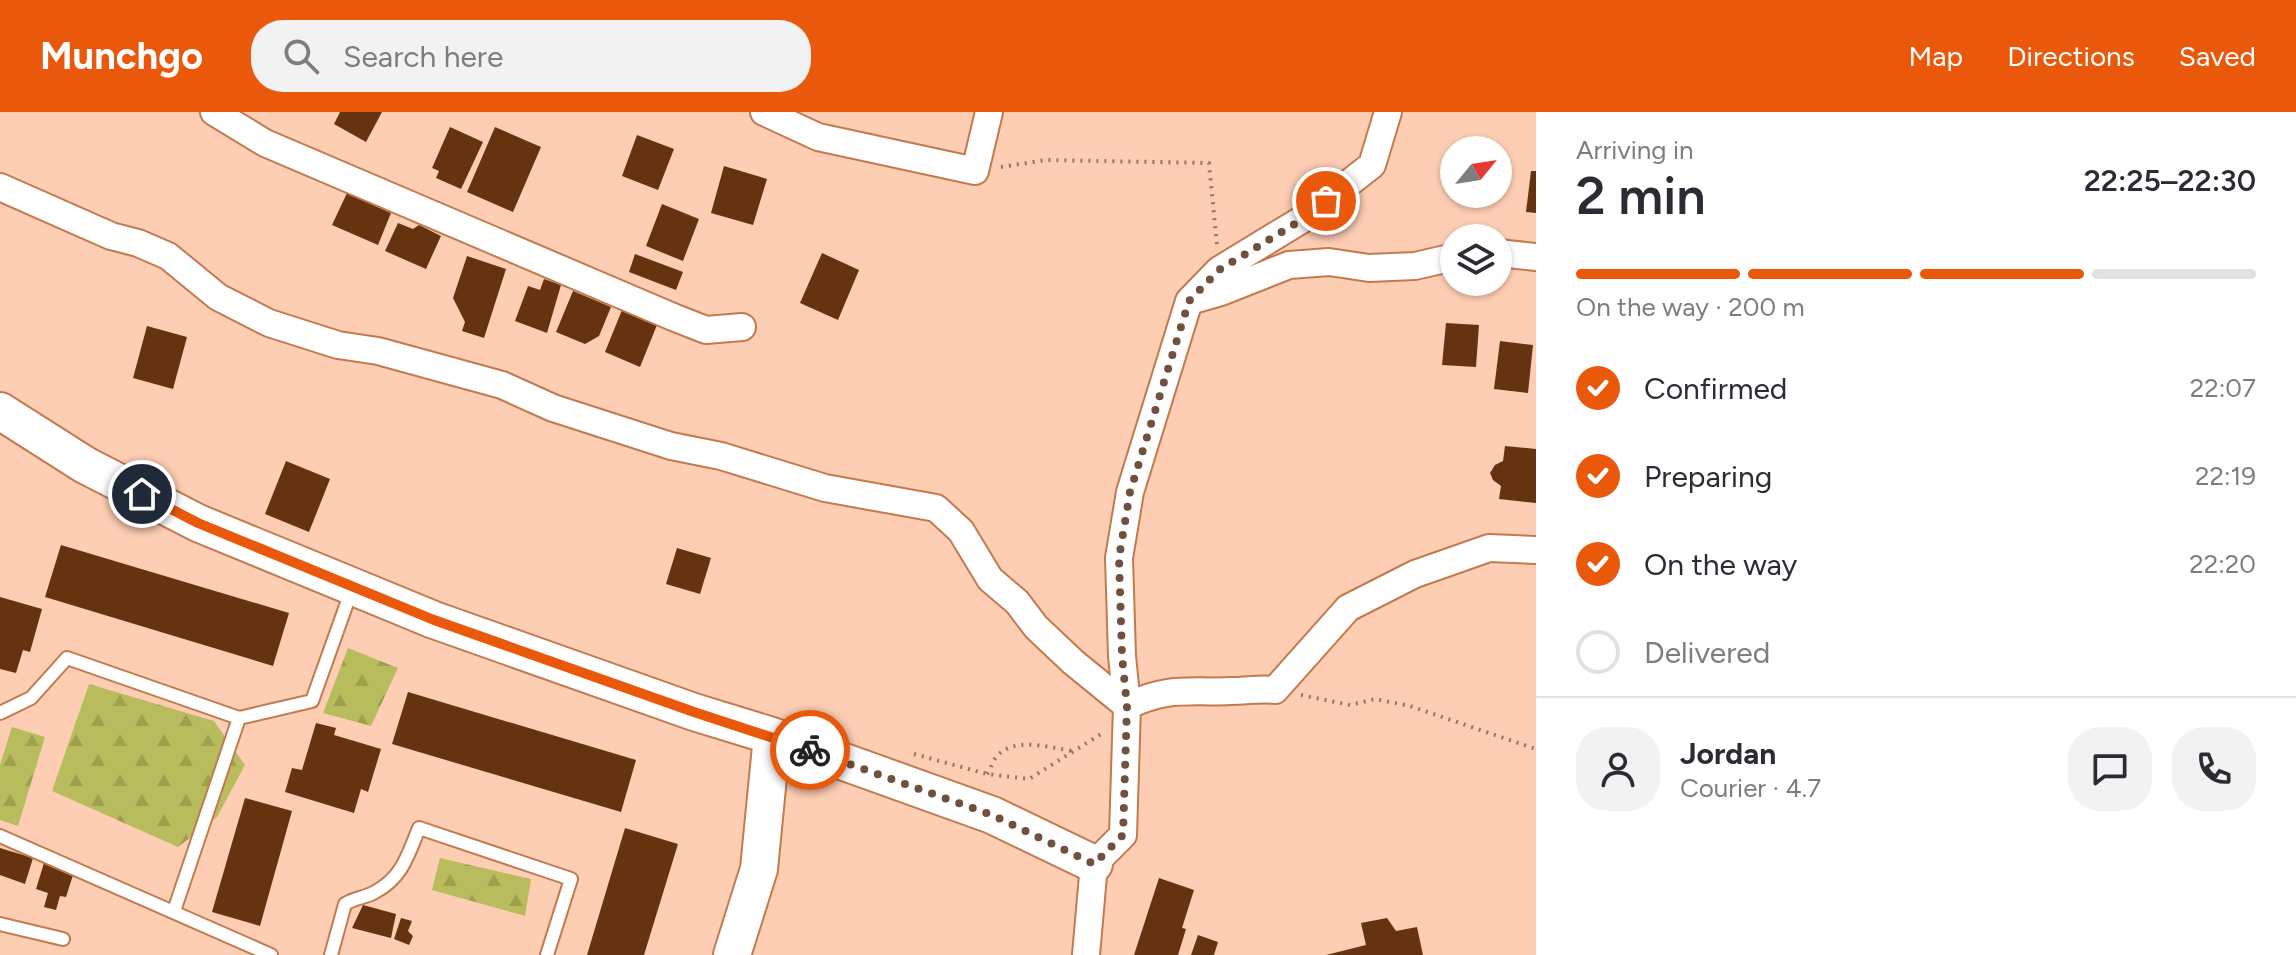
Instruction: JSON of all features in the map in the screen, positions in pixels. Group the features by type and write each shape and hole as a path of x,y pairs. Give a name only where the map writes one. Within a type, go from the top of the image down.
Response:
{"street":[{"path":"214,112 265,143 673,317 706,330 742,327"},
{"path":"764,112 818,137 975,171 989,112"},
{"path":"1087,955 1094,864 1123,835 1127,706 1119,558 1130,492 1189,301 1219,270 1303,219 1372,165 1388,112"},
{"path":"0,187 111,236 168,256 218,297 269,323 338,345 378,351 502,385 553,408 671,446 721,456 825,488 936,508 961,531 990,579 1017,602 1036,627 1127,706"},
{"path":"1512,254 1536,257"},
{"path":"1189,301 1289,265 1329,262 1369,268 1415,266 1440,260"},
{"path":"0,411 85,465 198,523 434,620 992,815 1094,864"},
{"path":"1127,706 1149,695 1171,691 1275,690 1348,608 1415,574 1489,548 1536,550"},
{"path":"732,955 759,869 772,736"}],"lane":[{"path":"0,713 31,698 67,658 239,718 312,701 354,586"},
{"path":"174,911 239,718"},
{"path":"331,955 345,904 356,897 374,893 402,871 419,828 571,879 547,955"},
{"path":"0,836 271,955"},
{"path":"0,924 63,939"}],"path":[{"path":"975,171 1045,160 1209,163 1219,270"},
{"path":"1275,690 1350,705 1375,699 1410,706 1536,749"},
{"path":"938,758 987,774 1029,779 1073,751 1027,744 1010,747 996,756 987,774"}],"green space":[{"path":"348,648 398,668 371,726 323,713"},
{"path":"89,684 214,721 245,765 217,817 178,847 52,791"},
{"path":"12,727 45,737 18,826 0,820 0,765"},
{"path":"440,858 531,879 525,916 432,890"}],"building":[{"path":"340,112 382,112 366,142 334,124"},
{"path":"450,127 483,142 461,189 436,178 439,171 432,168"},
{"path":"495,127 541,147 513,212 467,192"},
{"path":"637,135 674,149 658,190 622,176"},
{"path":"724,166 767,179 753,225 711,213"},
{"path":"1531,171 1536,171 1536,213 1526,212"},
{"path":"347,193 391,213 378,245 332,225"},
{"path":"662,204 699,219 683,261 646,246"},
{"path":"398,223 413,229 419,225 441,236 426,269 385,251"},
{"path":"822,253 859,270 838,320 800,303"},
{"path":"635,254 683,272 676,290 629,272"},
{"path":"467,256 506,269 484,338 462,331 465,322 453,298"},
{"path":"544,279 561,285 547,333 515,321 528,286 540,290"},
{"path":"573,291 611,307 599,336 585,344 556,332"},
{"path":"624,305 659,320 640,367 605,352"},
{"path":"1446,323 1479,325 1476,367 1442,365"},
{"path":"147,326 187,337 173,389 133,378"},
{"path":"1500,341 1533,345 1528,393 1494,389"},
{"path":"1505,446 1536,449 1536,503 1499,499 1501,486 1490,473 1495,465 1503,461"},
{"path":"286,461 330,479 309,532 265,514"},
{"path":"61,545 289,613 273,666 45,597"},
{"path":"677,548 711,558 700,594 666,584"},
{"path":"0,597 42,609 30,652 23,650 16,673 0,669"},
{"path":"408,692 636,760 621,812 392,744"},
{"path":"316,723 336,728 334,735 381,749 368,792 361,789 354,813 285,792 292,768 302,770"},
{"path":"245,798 292,811 260,926 212,912"},
{"path":"625,828 678,844 644,955 587,955"},
{"path":"0,848 33,858 25,884 0,875"},
{"path":"44,863 74,872 66,897 60,896 56,910 44,907 48,893 36,889"},
{"path":"1159,878 1194,890 1182,928 1186,929 1178,955 1134,955"},
{"path":"363,905 396,914 391,938 352,928"},
{"path":"401,918 412,921 408,931 413,936 409,945 394,939"},
{"path":"1387,918 1396,931 1417,927 1423,955 1326,955 1366,945 1361,923"},
{"path":"1198,935 1218,942 1214,955 1191,955"}],"way so far":[{"path":"810,750 992,815 1094,864 1123,835 1127,706 1119,558 1130,492 1189,301 1219,270 1303,219 1326,201"}],"route":[{"path":"142,494 198,523 434,620 810,750"}]}
